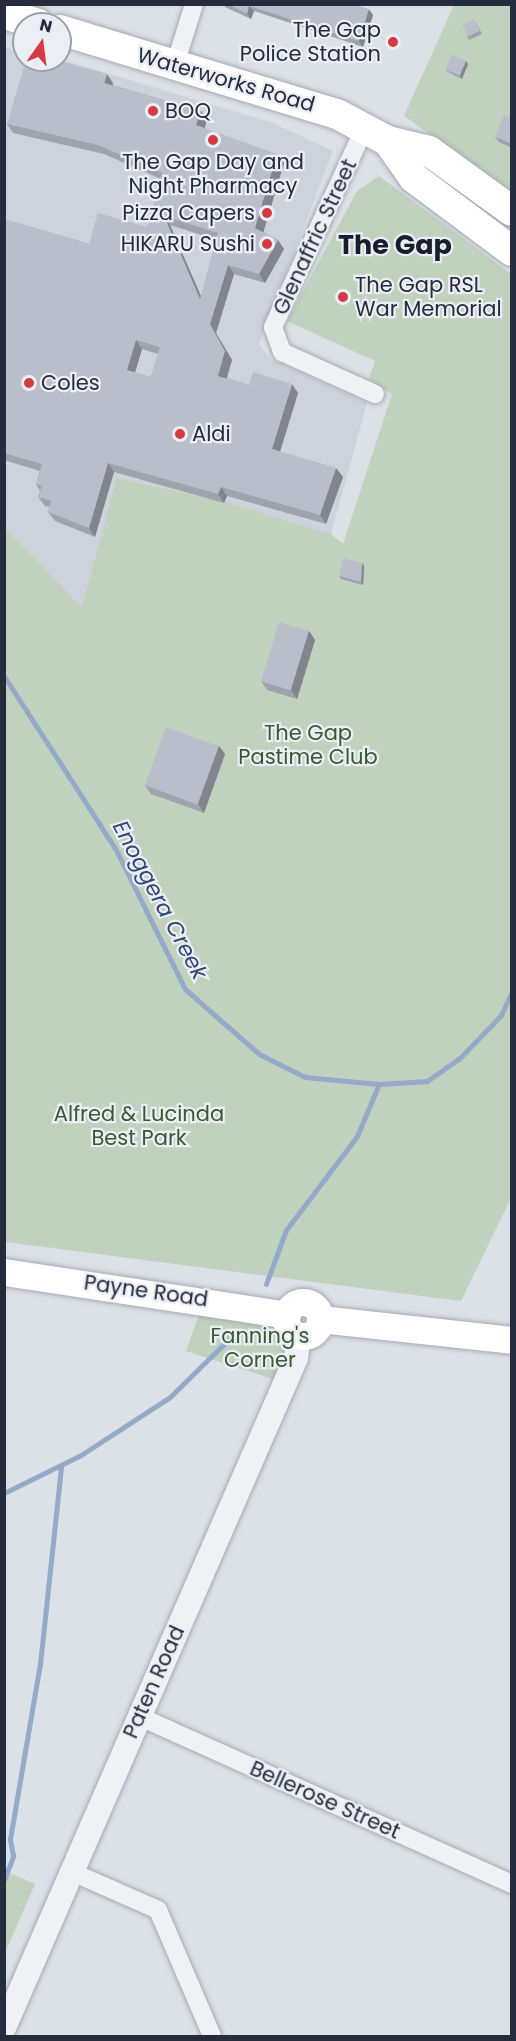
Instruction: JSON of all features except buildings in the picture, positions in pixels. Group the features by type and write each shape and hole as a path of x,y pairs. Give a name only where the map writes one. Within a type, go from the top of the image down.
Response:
{"main road":[{"name":"Waterworks Road","path":"72,34 314,105 376,134 429,151 512,211"},
{"path":"376,134 414,178 510,251"},
{"name":"Payne Road","path":"4,1272 293,1325"},
{"path":"293,1325 314,1332 320,1319 512,1341"}],"street":[{"path":"175,65 194,4"},
{"name":"Glenaffric Street","path":"375,394 282,352 273,327 376,134"},
{"name":"Paten Road","path":"4,2028 138,1716 296,1358 293,1325"},
{"name":"Bellerose Street","path":"138,1716 512,1884"},
{"path":"72,1872 158,1910 212,2037"}],"shaded area":[{"path":"4,47 12,49 12,72 72,72 72,63 273,123 333,151 259,344 270,359 367,403 331,534 118,478 83,608 5,526"}],"green space":[{"path":"454,5 511,5 511,191 404,116"},
{"path":"379,176 511,274 512,1196 461,1301 5,1242 4,526 82,607 117,478 225,502 331,534 343,544 392,394 369,379 375,361 287,321 357,191"},
{"name":"Fanning's Corner","path":"201,1309 272,1326 292,1344 276,1380 186,1351"},
{"path":"5,1871 35,1884 5,1953"}],"waterway":[{"name":"Enoggera Creek","path":"4,676 115,848 185,989 259,1054 305,1077 379,1084 427,1081 459,1059 501,1015 512,991"},
{"path":"266,1284 286,1230 357,1136 379,1084"},
{"path":"4,1493 81,1455 170,1397 236,1332"},
{"path":"4,1880 13,1856 10,1839 40,1664 61,1466"}],"place":[{"name":"The Gap Police Station","path":"393,42"},
{"name":"BOQ","path":"153,111"},
{"name":"The Gap Day and Night Pharmacy","path":"213,140"},
{"name":"Pizza Capers","path":"267,213"},
{"name":"HIKARU Sushi","path":"267,244"},
{"name":"The Gap RSL War Memorial","path":"343,297"},
{"name":"Coles","path":"29,383"},
{"name":"Aldi","path":"180,434"}],"district":[{"name":"The Gap","path":"395,245"}],"park label":[{"name":"The Gap Pastime Club","path":"308,745"},
{"name":"Alfred & Lucinda Best Park","path":"139,1126"}]}
